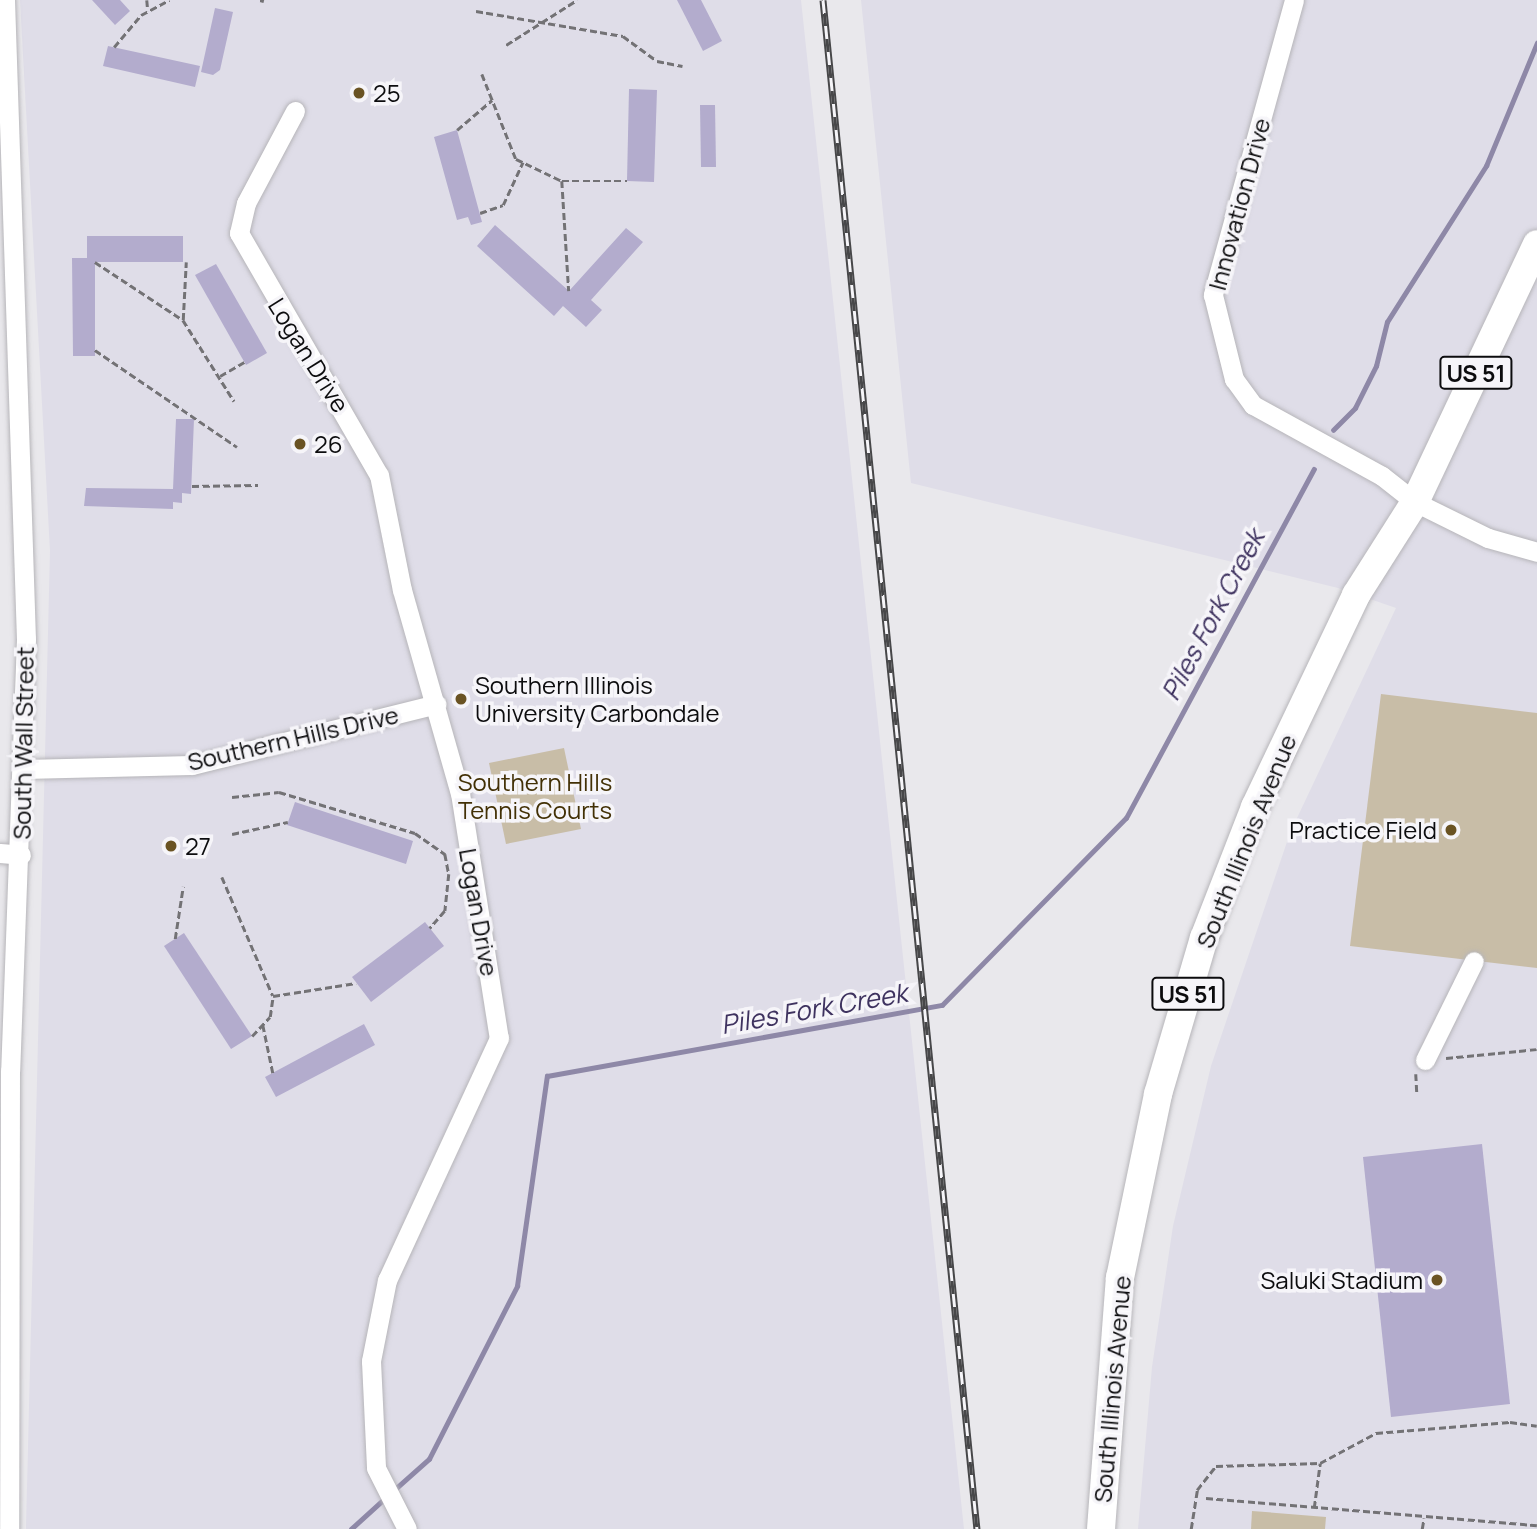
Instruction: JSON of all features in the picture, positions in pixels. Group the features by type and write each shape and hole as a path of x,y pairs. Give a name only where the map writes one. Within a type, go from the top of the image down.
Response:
{"highway":[{"name":"South Illinois Avenue","path":"1101,1529 1120,1278 1158,1094 1204,938 1255,807 1356,595 1415,502 1537,244"}],"street":[{"name":"South Wall Street","path":"5,0 8,227 23,769 21,855 5,1080 5,1432 9,1529"},
{"name":"Innovation Drive","path":"1294,0 1213,295 1234,379 1252,405 1286,427 1382,475 1415,502 1488,538 1537,552"},
{"name":"Logan Drive","path":"295,111 246,202 239,233 379,475 402,590 460,793 499,1038 387,1280 370,1361 369,1423 383,1486 407,1529"},
{"name":"Southern Hills Drive","path":"23,769 192,765 436,704"},
{"path":"0,853 21,855"},
{"path":"1425,1060 1474,961"}],"path":[{"path":"147,0 148,11"},
{"path":"114,47 148,11 169,0"},
{"path":"506,45 545,26 577,0"},
{"path":"476,11 545,26 623,36 657,61 683,66"},
{"path":"482,74 516,159 562,181 626,181"},
{"path":"457,130 492,100"},
{"path":"480,214 503,205 523,162"},
{"path":"562,181 569,291"},
{"path":"95,262 183,320 234,401"},
{"path":"183,320 186,262"},
{"path":"96,350 237,447"},
{"path":"219,377 244,362"},
{"path":"192,486 258,485"},
{"path":"232,797 279,792 415,833 445,854 449,874 445,911 430,928"},
{"path":"232,834 288,822"},
{"path":"222,877 273,996 263,1025 252,1036"},
{"path":"175,939 183,887"},
{"path":"273,996 356,983"},
{"path":"263,1025 273,1073"},
{"path":"1417,1093 1415,1060 1537,1049"},
{"path":"1191,1529 1197,1490 1216,1466 1320,1463 1376,1433 1510,1422 1537,1426"},
{"path":"1314,1508 1320,1463"},
{"path":"1206,1499 1537,1525"},
{"path":"1422,1529 1424,1518"}],"shaded area":[{"name":"Southern Illinois University Carbondale","path":"20,0 801,0 964,1529 26,1529 50,551"},
{"path":"861,0 1537,0 1537,1529 1138,1529 1152,1367 1173,1226 1211,1066 1290,833 1396,608 1338,588 911,483"}],"green space":[{"name":"Practice Field","path":"1381,694 1537,713 1537,968 1350,946"},
{"name":"Southern Hills Tennis Courts","path":"564,748 581,829 506,844 489,763"},
{"path":"1252,1511 1326,1517 1325,1529 1251,1529"}],"building":[{"path":"92,0 120,0 130,11 115,25"},
{"path":"677,0 701,0 722,41 703,51"},
{"path":"215,8 233,12 220,70 213,75 201,72"},
{"path":"108,46 200,66 195,87 103,66"},
{"path":"629,89 657,90 654,182 627,181"},
{"path":"700,105 715,105 716,167 701,167"},
{"path":"457,130 482,222 471,225 468,217 457,220 434,137"},
{"path":"495,225 569,291 626,228 643,242 591,300 602,310 586,327 563,306 554,316 477,246"},
{"path":"87,236 183,236 183,262 95,262 95,356 73,356 72,258 87,258"},
{"path":"216,264 267,353 246,365 195,275"},
{"path":"176,419 194,419 191,494 182,493 182,503 173,502 173,509 84,506 86,488 173,489"},
{"path":"295,802 413,841 406,864 287,825"},
{"path":"425,922 444,946 371,1002 352,977"},
{"path":"184,933 252,1036 231,1049 164,946"},
{"path":"364,1024 375,1045 276,1097 265,1077"},
{"name":"Saluki Stadium","path":"1482,1144 1510,1404 1391,1417 1363,1157"}],"waterway":[{"name":"Piles Fork Creek","path":"1333,430 1355,408 1376,366 1387,322 1486,166 1537,43"},
{"name":"Piles Fork Creek","path":"393,1491 429,1459 517,1286 547,1076 942,1005 1126,818 1314,469"},
{"name":"Piles Fork Creek","path":"351,1529 384,1499"}],"railway":[{"path":"823,0 977,1529"}],"place":[{"name":"25","path":"359,93"},
{"name":"26","path":"300,444"},
{"name":"Southern Illinois University Carbondale","path":"461,699"},
{"name":"Practice Field","path":"1451,830"},
{"name":"27","path":"171,846"},
{"name":"Saluki Stadium","path":"1437,1280"}]}
